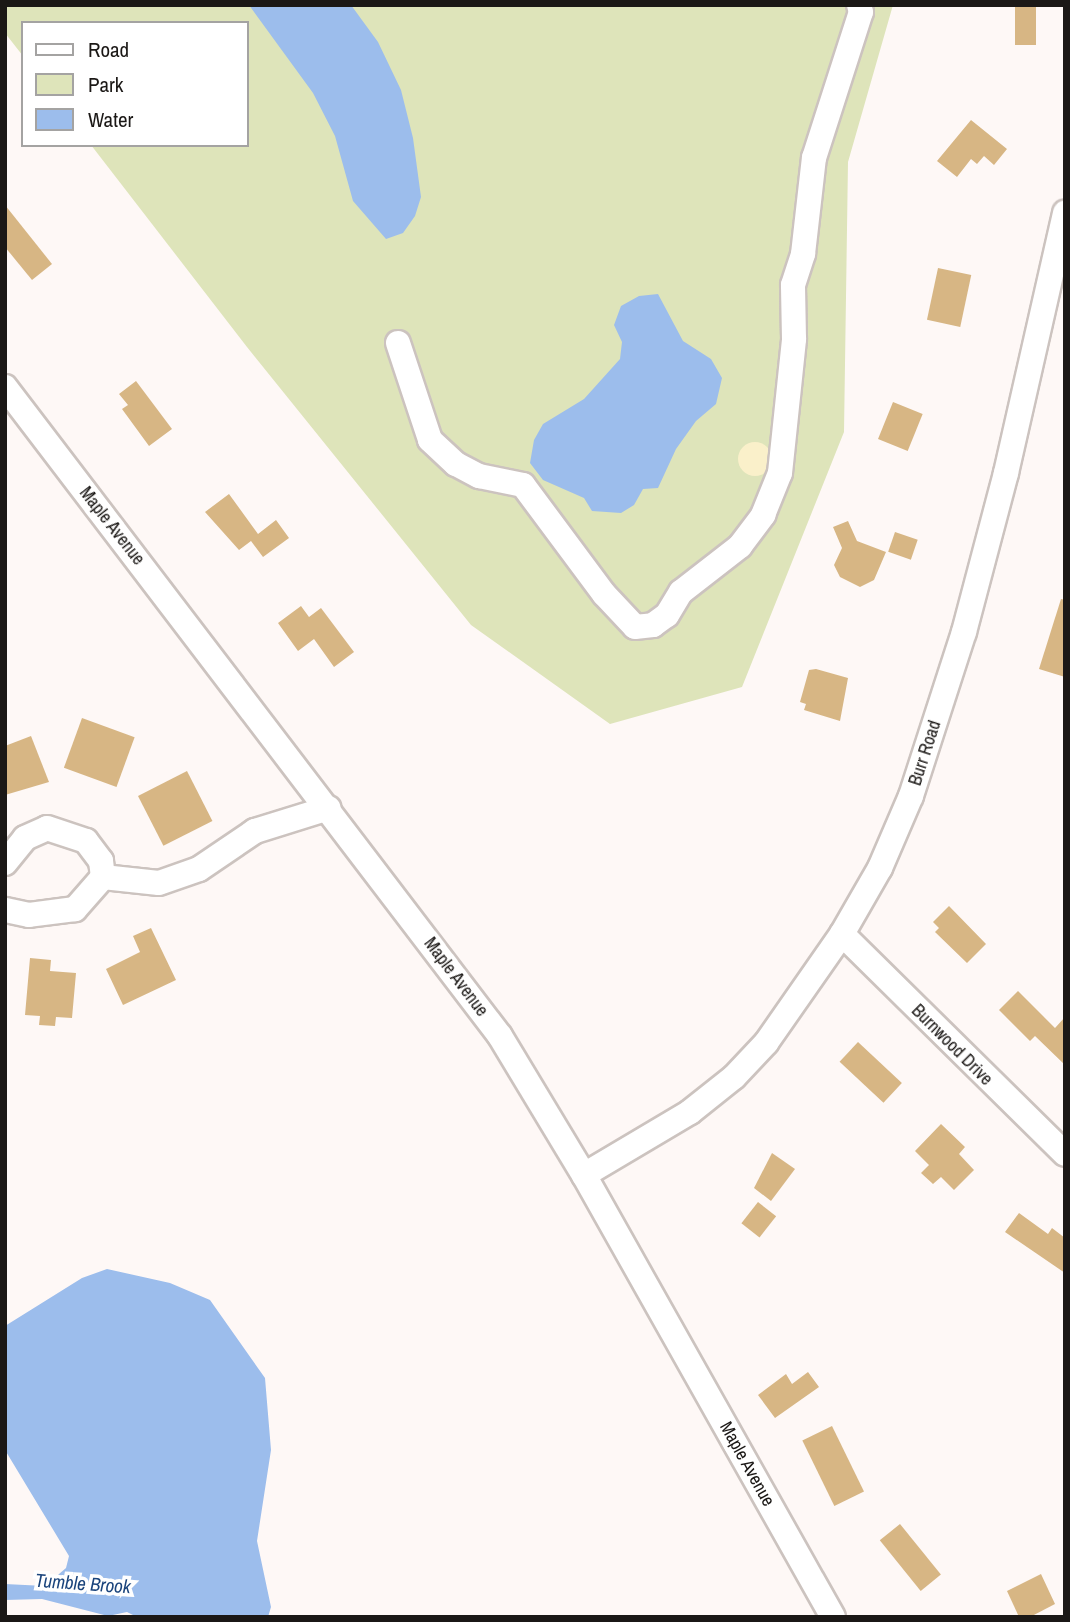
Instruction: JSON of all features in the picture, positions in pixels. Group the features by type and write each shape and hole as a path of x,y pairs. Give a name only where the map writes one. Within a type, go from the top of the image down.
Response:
{"street":[{"path":"398,343 430,440 456,464 479,476 523,485 604,594 635,627 653,625 667,615 681,592 740,545 763,515 780,473 794,339 793,285 803,254 814,158 861,12 859,5"},
{"name":"Burr Road","path":"584,1175 690,1112 734,1077 766,1043 842,934 880,868 911,796 964,632 1054,315 1065,213"},
{"name":"Maple Avenue","path":"5,387 500,1035 584,1175 833,1617"},
{"path":"103,877 159,883 198,869 255,831 329,808"},
{"path":"5,863 26,838 47,828 86,841 101,861 103,877 75,909 29,915 5,910"},
{"name":"Burnwood Drive","path":"842,934 1065,1154"}],"green space":[{"path":"5,5 893,5 848,162 844,432 742,687 610,724 471,625 247,347 93,147 248,147 248,21 21,21 21,53 5,33"}],"sand":[{"path":"755,442 767,447 772,459 767,471 755,476 743,471 738,459 743,447"}],"water":[{"path":"249,5 351,5 378,42 401,90 413,138 421,197 415,216 403,233 386,239 353,201 335,136 313,93"},
{"path":"658,294 683,341 711,359 722,378 716,404 696,421 676,449 658,488 643,489 634,505 621,513 592,511 584,498 543,480 530,463 534,440 543,424 584,399 620,359 622,342 614,325 621,306 639,296"},
{"name":"Tumble Brook","path":"107,1269 170,1283 210,1300 265,1378 271,1450 257,1541 271,1607 268,1617 137,1617 127,1612 108,1616 42,1599 5,1600 5,1584 45,1586 66,1568 69,1556 5,1450 5,1326 82,1278"}],"building":[{"path":"1015,5 1036,5 1036,45 1015,45"},
{"path":"971,120 1007,149 994,165 984,156 977,164 971,159 957,177 937,161"},
{"path":"5,205 52,264 32,280 5,247"},
{"path":"938,268 971,275 960,327 927,320"},
{"path":"136,381 172,429 149,446 122,409 128,405 119,394"},
{"path":"893,402 923,414 908,451 878,439"},
{"path":"229,494 258,534 276,520 289,538 263,557 251,541 239,550 205,512"},
{"path":"848,521 857,541 886,552 874,580 860,587 840,577 834,565 842,548 833,527"},
{"path":"895,532 918,540 911,560 888,552"},
{"path":"1061,599 1065,600 1065,677 1039,669"},
{"path":"301,606 309,617 321,608 354,652 334,667 314,639 298,651 278,623"},
{"path":"816,669 848,678 840,721 804,710 806,704 800,702 809,670"},
{"path":"82,718 135,737 116,787 64,768"},
{"path":"31,736 49,782 5,795 5,746"},
{"path":"187,771 212,821 163,846 138,796"},
{"path":"949,906 986,944 967,963 935,932 939,928 933,922"},
{"path":"151,928 176,980 123,1005 106,969 140,952 133,936"},
{"path":"30,958 51,960 50,971 76,973 72,1018 56,1017 55,1026 39,1025 40,1016 25,1015"},
{"path":"1018,991 1055,1028 1065,1017 1065,1065 1035,1036 1030,1041 999,1010"},
{"path":"858,1042 902,1083 883,1103 840,1062"},
{"path":"941,1124 965,1147 959,1154 974,1170 954,1190 941,1177 933,1184 921,1173 929,1165 915,1151"},
{"path":"772,1153 795,1169 771,1201 754,1188"},
{"path":"758,1202 776,1216 760,1237 741,1223"},
{"path":"1019,1213 1048,1234 1052,1228 1065,1238 1065,1273 1005,1232"},
{"path":"808,1372 819,1387 775,1418 758,1395 786,1374 792,1384"},
{"path":"832,1426 864,1492 834,1506 802,1440"},
{"path":"900,1524 941,1575 921,1591 880,1540"},
{"path":"1041,1574 1055,1604 1030,1617 1019,1617 1007,1591"}]}
